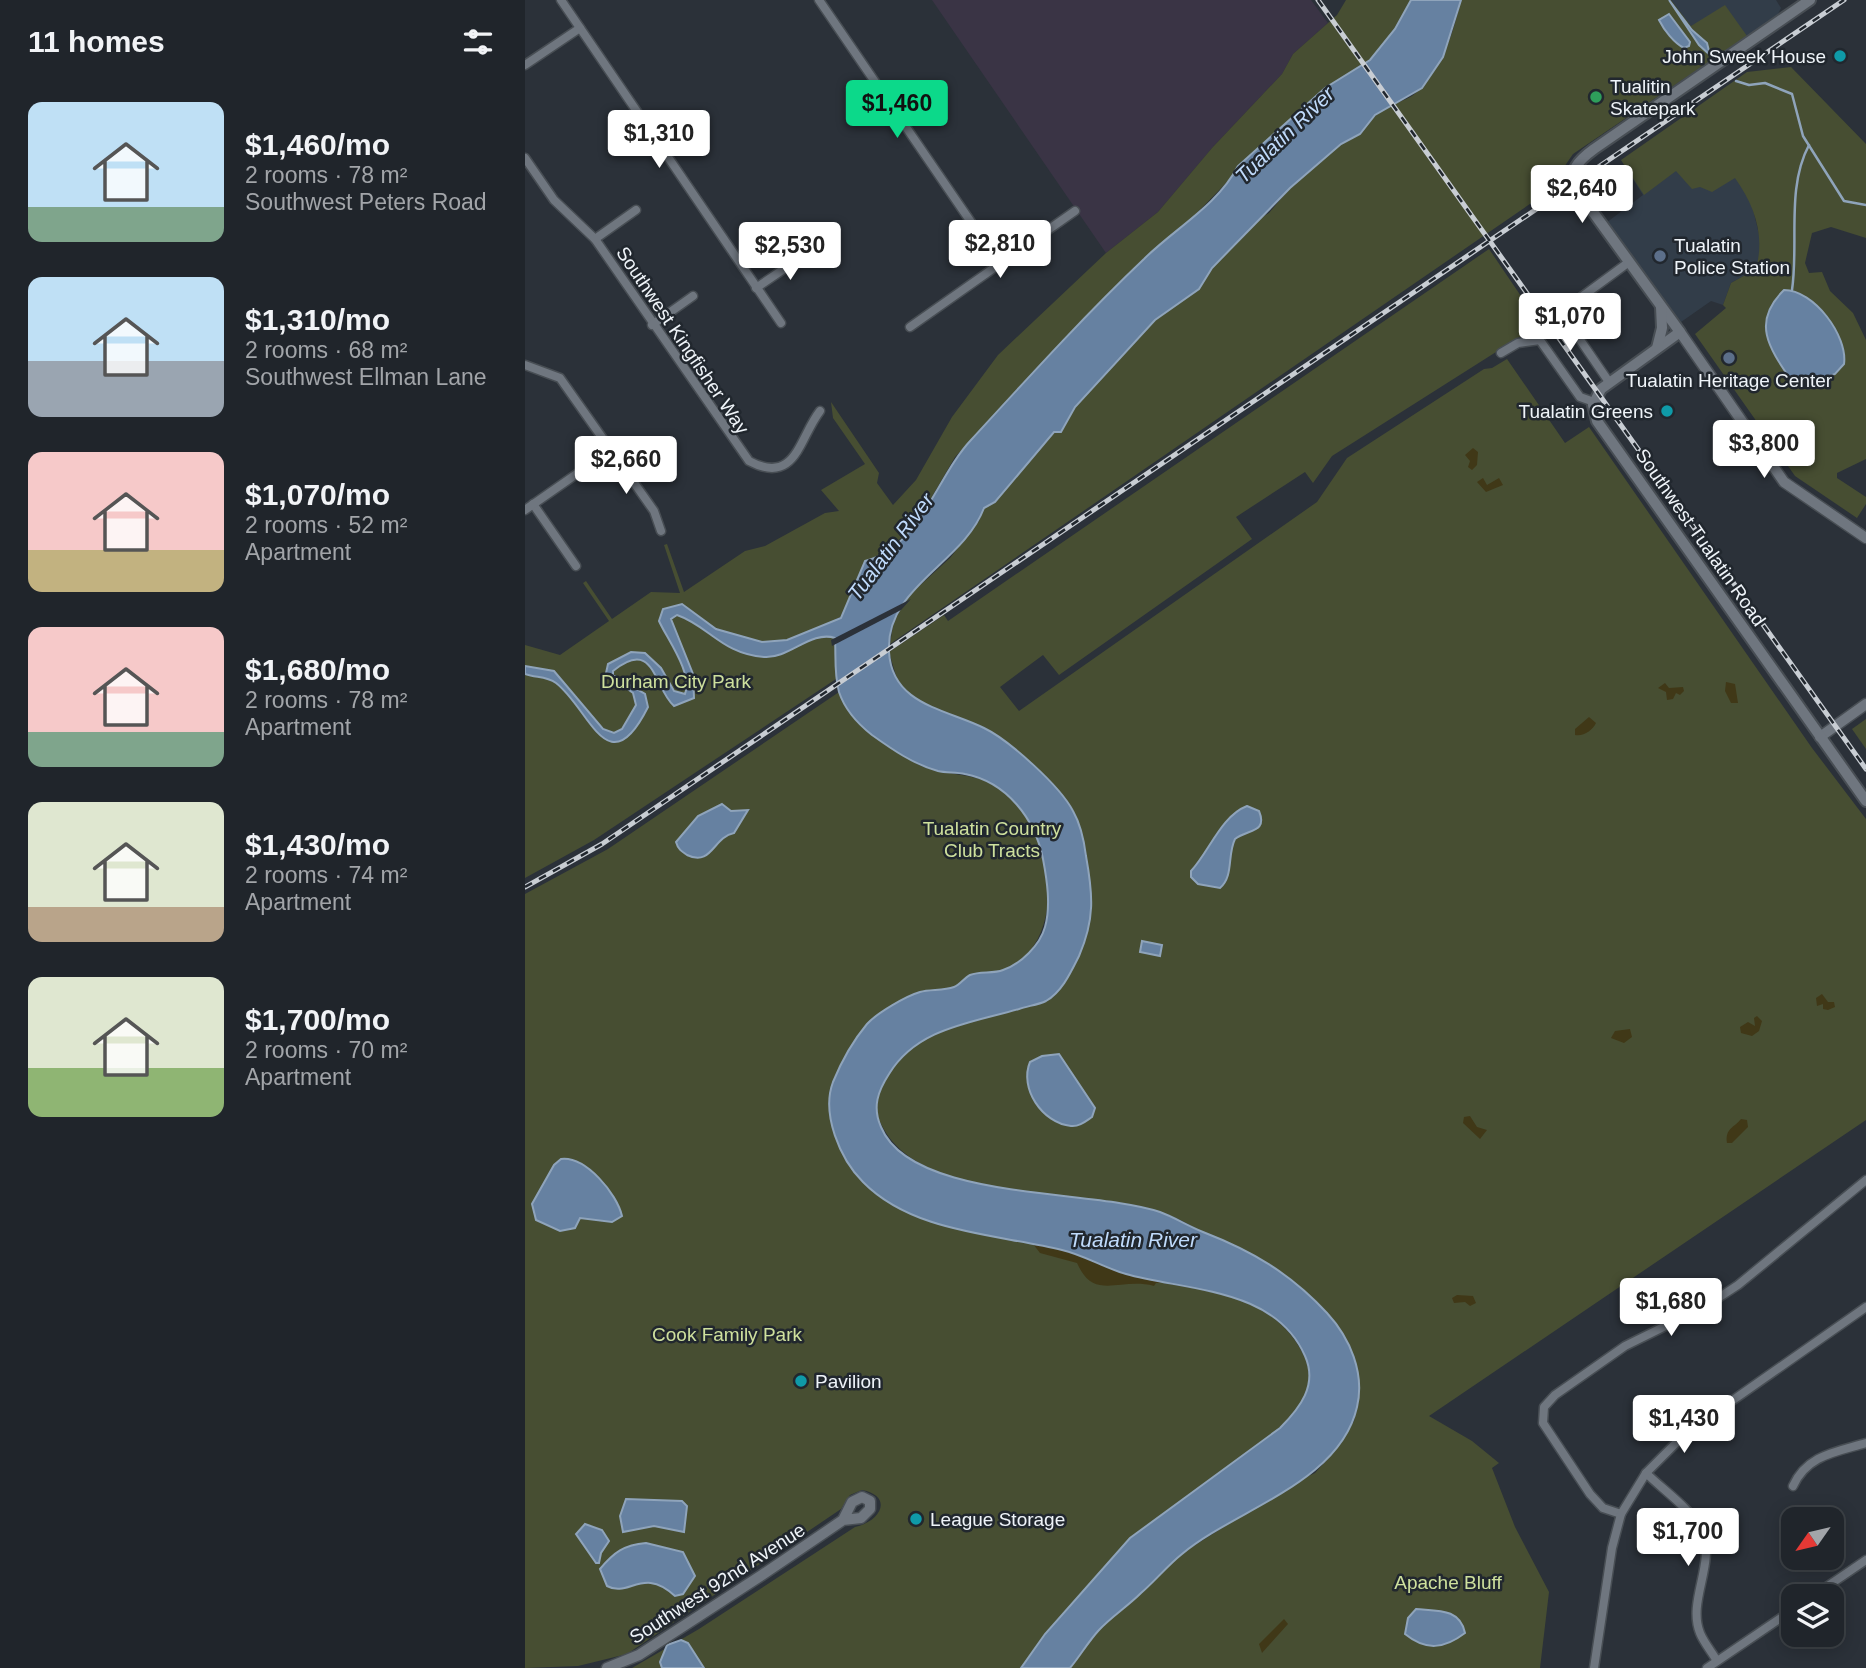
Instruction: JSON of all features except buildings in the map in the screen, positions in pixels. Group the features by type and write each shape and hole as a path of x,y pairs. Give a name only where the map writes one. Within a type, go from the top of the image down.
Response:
{"main road":[{"path":"1594,402 1609,383 1680,332 1577,190 1572,178 1576,165 1594,149 1807,1"},
{"path":"1657,348 1662,328 1660,304"},
{"name":"Southwest Tualatin Road","path":"1594,402 1595,416 1602,428 1866,801"}],"street":[{"path":"561,0 781,323"},
{"path":"819,0 999,264"},
{"path":"525,52 528,63 580,28"},
{"name":"Southwest Kingfisher Way","path":"525,158 554,200 595,239 652,325 749,461 767,468 788,463 796,456 806,431 820,411"},
{"path":"595,239 636,210"},
{"path":"910,327 1075,211"},
{"path":"756,288 809,252"},
{"path":"1609,383 1561,312 1629,262"},
{"path":"652,325 693,296"},
{"path":"1680,332 1787,485 1866,538"},
{"path":"1501,353 1518,343 1539,338 1580,397 1594,402"},
{"path":"525,365 561,379 654,511 661,531"},
{"path":"525,510 611,450"},
{"path":"533,504 576,566"},
{"path":"1820,737 1866,704"},
{"path":"1622,1514 1603,1508 1590,1494 1543,1423 1544,1407 1555,1395 1625,1346 1706,1306 1738,1285 1866,1180"},
{"path":"1594,1668 1612,1548 1622,1514 1646,1473 1686,1433 1866,1307"},
{"path":"1793,1486 1806,1465 1825,1455 1866,1443"},
{"path":"1646,1473 1692,1518 1702,1532 1705,1550 1696,1610 1700,1633 1717,1661"},
{"name":"Southwest 92nd Avenue","path":"607,1668 648,1650 843,1520"},
{"path":"1831,1584 1866,1560"},
{"path":"1707,1668 1781,1618"}],"shaded area":[{"path":"932,0 1311,0 1328,23 1293,54 1282,74 1212,148 1158,212 1106,253"},
{"path":"1671,0 1776,0 1781,8 1777,16 1714,58"},
{"path":"1736,138 1762,247 1756,269 1731,283 1723,305 1711,301 1681,322 1606,223 1643,195 1621,160"}],"green space":[{"name":"Durham City Park","path":"1346,0 1411,0 1395,29 1370,60 1325,88 1238,166 1232,177 1191,219 1143,259 955,457 915,526 879,557 865,561 843,616 836,619 836,679 594,840 525,878 525,645 560,655 609,621 583,583 586,581 612,619 651,592 680,593 664,545 667,544 684,592 745,551 765,546 825,513 839,511 821,490 865,464 833,418 831,402 879,473 877,483 893,505 916,480 952,417 998,355 1106,253 1158,212 1212,148 1282,74 1293,54 1337,15"},
{"path":"1461,0 1671,0 1691,26 1725,5 1747,36 1573,154 1560,173 1559,184 890,644 895,613 904,600 950,558 979,521 984,508 995,502 1054,432 1061,432 1075,407 1155,320 1199,289 1212,268 1257,220 1269,213 1290,188 1341,144 1357,134 1382,110 1412,96 1422,87 1444,52"},
{"path":"1791,67 1866,144 1866,238 1831,227 1812,233 1805,263 1809,273 1822,272 1830,291 1853,313 1866,340 1866,459 1837,473 1837,478 1866,497 1866,504 1857,518 1795,476 1695,334 1726,308 1723,305 1731,283 1756,269 1759,233 1753,210 1735,178 1712,192 1700,187 1692,189 1676,171 1644,195 1621,160 1747,72"},
{"path":"1489,249 1540,324 1332,456 1313,483 1305,472 1236,517 1252,539 1059,675 1043,655 1000,687 1019,711 1317,502 1347,458 1484,369 1492,368 1507,359 1565,443 1589,427 1812,748 1866,819 1866,1120 1429,1416 1472,1441 1499,1463 1492,1468 1515,1527 1549,1592 1540,1668 1070,1668 1099,1630 1181,1554 1292,1484 1315,1473 1339,1446 1354,1421 1359,1401 1213,1243 1190,1225 1161,1212 1127,1204 1000,1188 958,1179 922,1164 893,1142 876,1111 829,1093 831,1117 842,1151 868,1186 904,1207 968,1231 1060,1249 1121,1273 1223,1295 1247,1303 1269,1315 1288,1331 1303,1354 1309,1375 1301,1403 1280,1428 1130,1538 1045,1634 1021,1668 632,1668 699,1629 855,1527 872,1520 881,1503 878,1497 862,1490 850,1495 841,1509 627,1654 578,1666 525,1668 525,894 608,849 842,690 911,760 938,771 987,782 1014,799 1039,839 1045,860 1039,835 986,728 916,701 899,686 889,652 944,615 948,621","holes":["1046,865 1050,884 1046,941 1029,952 1040,933 1047,911"]},
{"path":"1866,719 1866,749 1852,729"}],"sand":[{"path":"1473,448 1478,452 1477,465 1472,470 1468,467 1470,461 1465,455"},
{"path":"1483,478 1487,485 1499,478 1503,485 1486,492 1477,482"},
{"path":"1726,682 1735,684 1738,703 1731,703 1725,691"},
{"path":"1665,683 1669,688 1683,687 1684,691 1667,700 1666,692 1658,688"},
{"path":"1589,717 1596,723 1595,726 1584,734 1575,735 1575,729"},
{"path":"1822,994 1828,1002 1834,1002 1835,1007 1828,1010 1823,1009 1823,1004 1817,1006 1816,998"},
{"path":"1757,1016 1762,1021 1759,1031 1752,1036 1741,1033 1740,1027 1748,1022 1755,1026 1754,1018"},
{"path":"1630,1029 1632,1037 1624,1043 1611,1038 1615,1031"},
{"path":"1470,1116 1477,1127 1487,1130 1480,1139 1463,1123 1464,1117"},
{"path":"1741,1119 1747,1120 1748,1127 1732,1143 1727,1143 1729,1131"},
{"path":"1033,1244 1065,1250 1122,1273 1166,1283 1156,1283 1154,1286 1100,1285 1091,1282 1077,1263 1040,1253"},
{"path":"1457,1295 1473,1296 1476,1303 1470,1306 1465,1302 1454,1303 1452,1298"},
{"path":"1284,1619 1288,1624 1262,1653 1259,1644"}],"water":[{"name":"Tualatin River","path":"1411,0 1461,0 1443,57 1422,88 1375,115 1360,134 1341,144 1290,188 1212,268 1199,289 1155,320 1075,407 1061,432 1054,432 995,502 984,508 974,528 960,545 912,593 899,610 891,629 889,652 892,670 910,694 923,703 994,734 1033,765 1066,801 1076,816 1083,838 1091,907 1088,930 1079,956 1057,992 1040,1004 964,1024 914,1046 889,1074 877,1099 881,1127 899,1151 928,1168 1007,1189 1130,1205 1160,1212 1254,1255 1299,1286 1327,1313 1349,1345 1359,1381 1357,1407 1347,1433 1330,1456 1308,1475 1182,1554 1099,1630 1070,1668 1021,1668 1045,1634 1130,1538 1280,1428 1305,1395 1309,1377 1305,1356 1291,1333 1273,1316 1251,1304 1201,1289 1126,1274 1062,1250 931,1222 883,1199 863,1182 847,1161 831,1122 830,1095 840,1066 867,1024 892,1005 914,994 954,987 970,975 999,971 1023,959 1042,934 1047,919 1048,902 1039,844 1017,804 994,785 980,778 938,771 912,760 862,726 848,711 839,692 835,638 817,638 773,656 750,655 726,645 677,615 671,619 693,674 694,698 674,706 645,662 637,659 627,662 613,671 613,675 645,694 648,707 634,730 622,741 610,741 600,735 556,683 525,674 525,666 554,671 603,729 614,733 622,729 636,705 633,693 606,673 608,664 631,652 645,653 661,668 674,691 685,694 687,686 682,666 659,621 663,609 682,604 716,629 762,642 787,640 841,618 865,561 884,554 900,542 925,510 959,455 1013,394 1122,281 1219,193 1238,166 1325,88 1370,60 1395,29"},
{"path":"1669,0 1692,30 1707,43 1710,55 1699,45"},
{"path":"1669,14 1690,42 1689,46 1684,48 1673,40 1659,20"},
{"path":"1784,290 1807,298 1827,316 1835,328 1844,353 1844,364 1835,374 1824,378 1791,380 1776,357 1770,346 1766,324 1768,313"},
{"path":"722,804 731,811 748,810 734,833 721,840 702,857 695,858 681,851 676,842 698,816"},
{"path":"1247,806 1259,811 1261,823 1255,830 1235,839 1224,883 1220,888 1198,884 1191,877 1191,871 1223,826"},
{"path":"1142,941 1162,945 1160,956 1140,952"},
{"path":"1059,1054 1095,1108 1092,1117 1077,1126 1060,1123 1051,1118 1035,1103 1030,1093 1027,1072 1030,1062 1042,1056"},
{"path":"561,1159 580,1164 599,1178 614,1197 622,1216 612,1222 580,1218 575,1228 560,1231 536,1220 532,1204 554,1165"},
{"path":"626,1499 682,1501 687,1506 684,1532 654,1526 623,1532 620,1516"},
{"path":"585,1524 602,1530 609,1541 601,1553 599,1563 596,1563 576,1534"},
{"path":"646,1543 683,1552 695,1576 683,1594 675,1596 654,1583 615,1589 607,1586 600,1569 605,1563 625,1548"},
{"path":"1416,1609 1447,1612 1458,1619 1465,1633 1442,1645 1420,1643 1405,1634 1408,1618"},
{"path":"681,1640 688,1643 704,1668 662,1668 660,1662 667,1645"}],"pier":[{"path":"911,599 901,610 832,646 831,640"}],"waterway":[{"path":"1736,81 1749,85 1765,83 1792,94 1803,136 1844,201 1866,205"},
{"path":"1792,290 1795,197 1802,162 1809,145"}],"railway":[{"path":"1318,0 1866,769"},
{"path":"525,887 602,844 1844,0"}],"place":[{"name":"John Sweek House","path":"1840,56"},
{"name":"Tualitin Skatepark","path":"1596,97"},
{"name":"Tualatin Police Station","path":"1660,256"},
{"name":"Tualatin Heritage Center","path":"1729,358"},
{"name":"Tualatin Greens","path":"1667,411"},
{"name":"Pavilion","path":"801,1381"},
{"name":"League Storage","path":"916,1519"}],"park label":[{"name":"Tualatin Country Club Tracts","path":"992,839"},
{"name":"Cook Family Park","path":"727,1334"},
{"name":"Apache Bluff","path":"1448,1582"}]}
